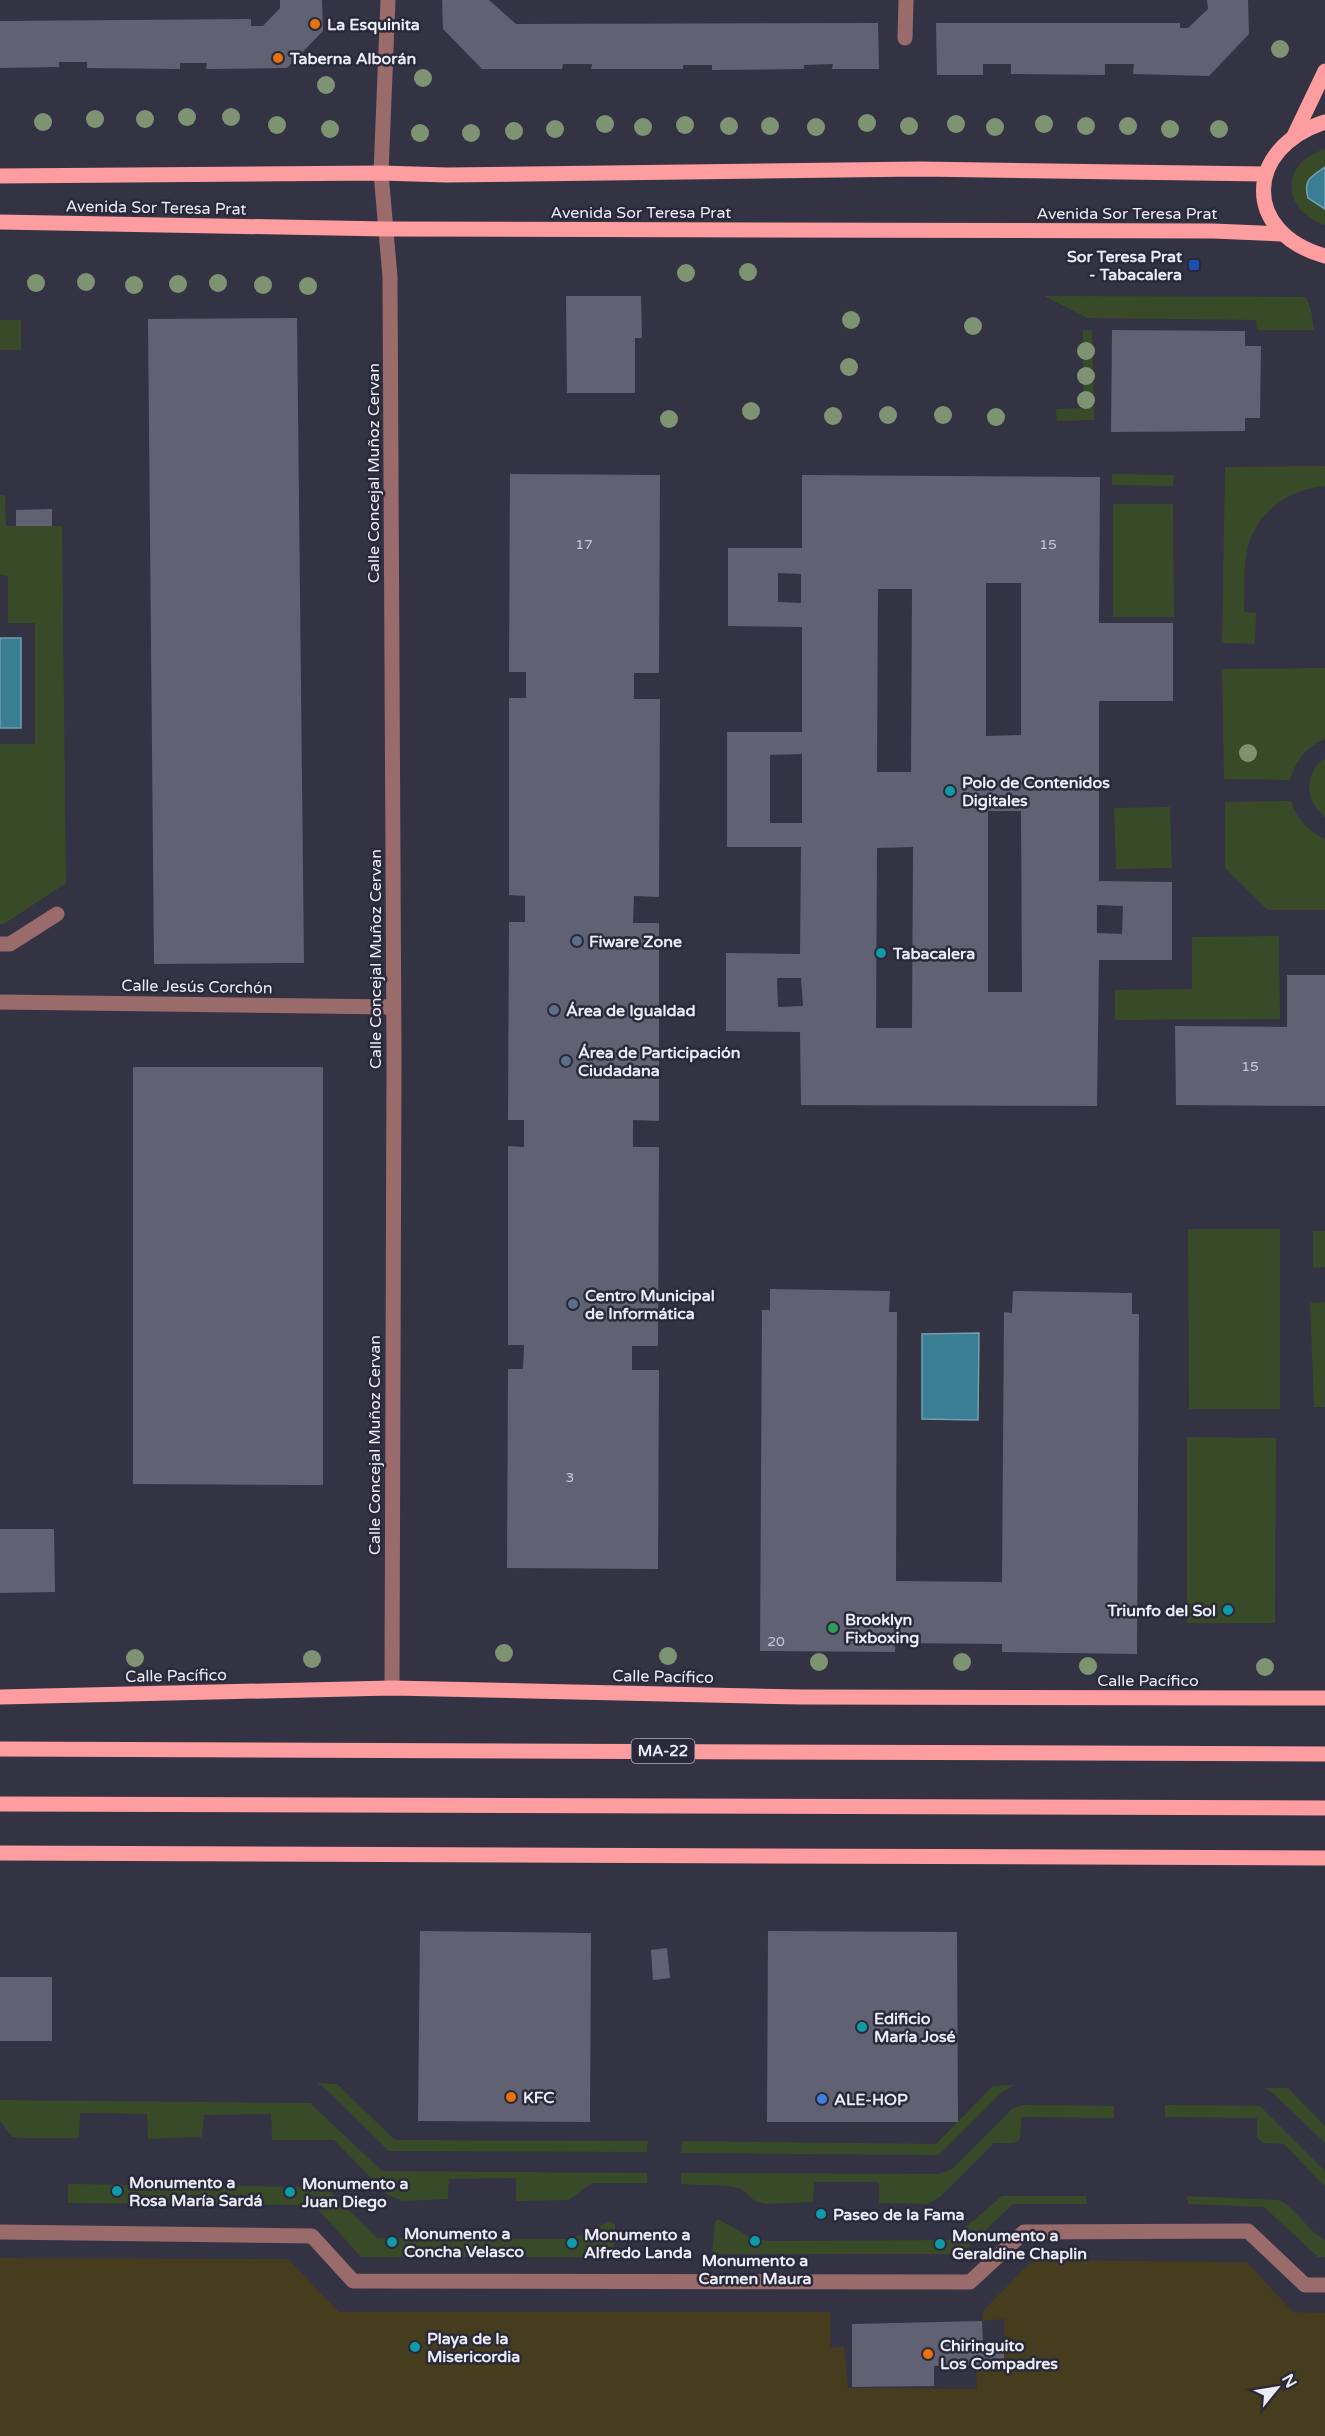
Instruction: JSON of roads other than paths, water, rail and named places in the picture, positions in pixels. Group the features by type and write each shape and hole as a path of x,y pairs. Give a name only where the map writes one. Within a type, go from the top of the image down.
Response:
{"main road":[{"path":"1293,138 1325,71"},
{"path":"1325,122 1293,138 1273,156 1264,174 1264,206 1282,234 1303,249 1325,256"},
{"name":"Avenida Sor Teresa Prat","path":"0,176 381,173 447,175 920,169 1264,174"},
{"name":"Avenida Sor Teresa Prat","path":"0,222 386,229 1213,231 1282,234"},
{"name":"Calle Pacífico","path":"0,1697 392,1688 801,1697 1325,1698"},
{"name":"MA-22","path":"0,1749 1325,1754"},
{"path":"0,1804 1325,1808"},
{"path":"0,1852 1325,1858"}],"street":[{"name":"Calle Concejal Muñoz Cervan","path":"388,0 381,173 390,277 393,1007 392,1688"},
{"path":"905,38 906,0"},
{"path":"0,944 10,944 57,914"},
{"name":"Calle Jesús Corchón","path":"0,1002 393,1007"},
{"path":"0,2232 312,2236 353,2281 636,2283 970,2282 1024,2232 1248,2231 1305,2285 1325,2285"}],"water":[{"path":"1325,167 1325,209 1308,198 1307,182"},
{"path":"0,638 21,638 21,728 0,728"},
{"path":"979,1333 978,1420 922,1419 922,1334"}],"place":[{"name":"La Esquinita","path":"315,24"},
{"name":"Taberna Alborán","path":"278,58"},
{"name":"Sor Teresa Prat - Tabacalera","path":"1194,265"},
{"name":"Polo de Contenidos Digitales","path":"950,791"},
{"name":"Fiware Zone","path":"577,941"},
{"name":"Tabacalera","path":"881,953"},
{"name":"Área de Igualdad","path":"554,1010"},
{"name":"Área de Participación Ciudadana","path":"566,1061"},
{"name":"Centro Municipal de Informática","path":"573,1304"},
{"name":"Triunfo del Sol","path":"1228,1610"},
{"name":"Brooklyn Fixboxing","path":"833,1628"},
{"name":"Edificio María José","path":"862,2027"},
{"name":"KFC","path":"511,2097"},
{"name":"ALE-HOP","path":"822,2099"},
{"name":"Monumento a Rosa María Sardá","path":"117,2191"},
{"name":"Monumento a Juan Diego","path":"290,2192"},
{"name":"Paseo de la Fama","path":"821,2214"},
{"name":"Monumento a Carmen Maura","path":"755,2241"},
{"name":"Monumento a Concha Velasco","path":"392,2242"},
{"name":"Monumento a Alfredo Landa","path":"572,2243"},
{"name":"Monumento a Geraldine Chaplin","path":"940,2244"},
{"name":"Playa de la Misericordia","path":"415,2347"},
{"name":"Chiringuito Los Compadres","path":"928,2354"}]}
